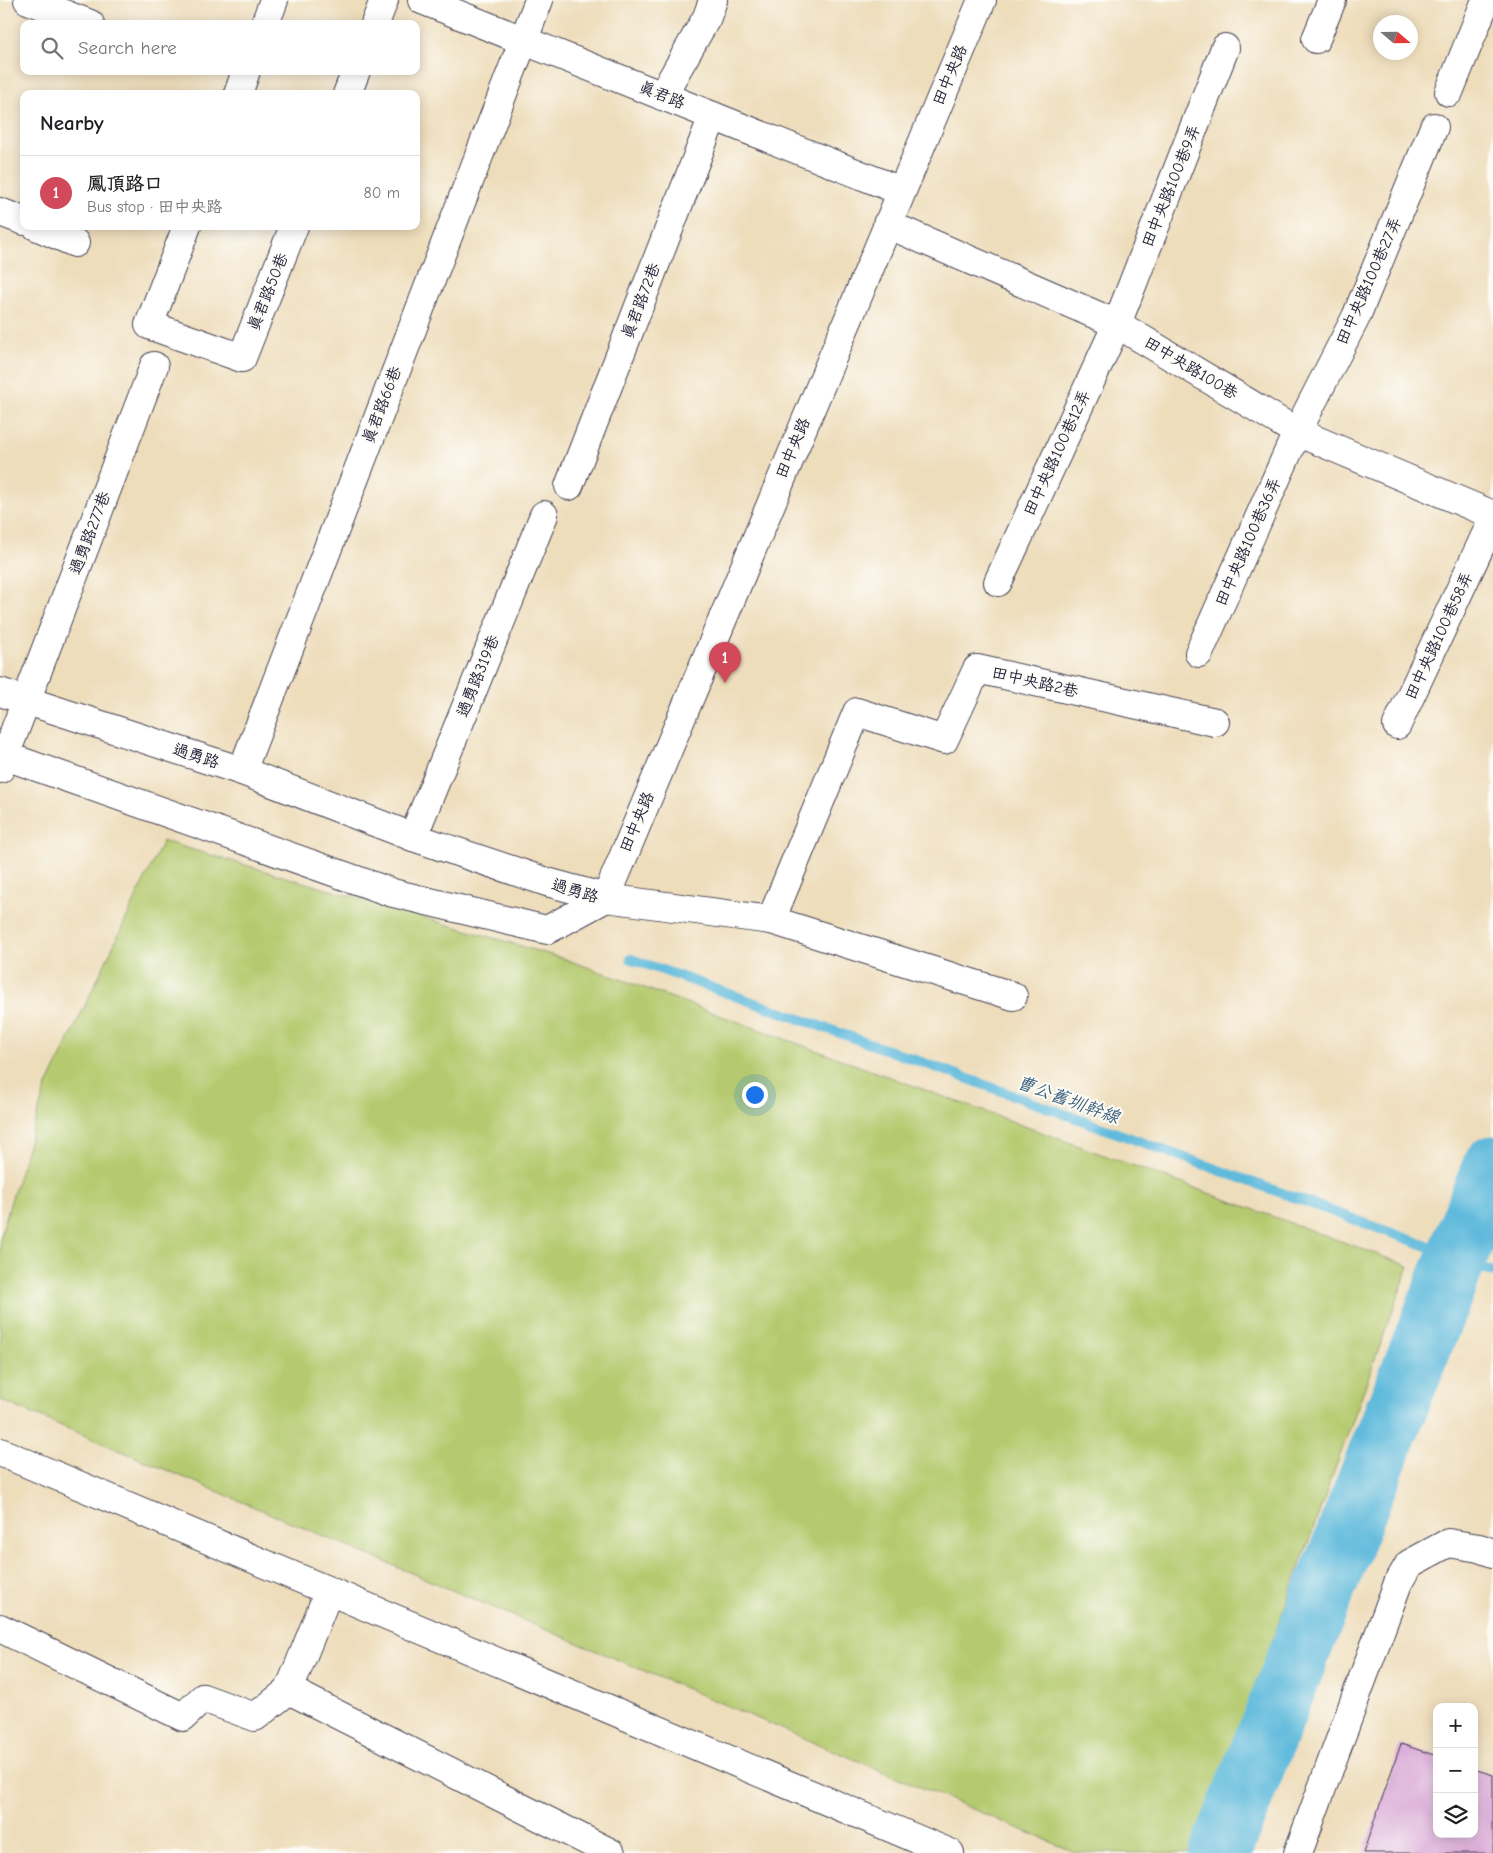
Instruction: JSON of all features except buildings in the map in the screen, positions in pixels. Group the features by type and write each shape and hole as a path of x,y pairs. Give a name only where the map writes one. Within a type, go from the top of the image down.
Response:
{"street":[{"path":"28,0 80,20"},
{"path":"266,20 274,0"},
{"path":"376,20 384,0"},
{"name":"真君路","path":"422,0 901,191"},
{"name":"真君路66巷","path":"242,771 539,0"},
{"path":"662,96 707,17 714,0"},
{"name":"田中央路","path":"606,898 982,0"},
{"path":"1316,39 1332,0"},
{"path":"1449,92 1486,0"},
{"name":"田中央路100巷9弄","path":"1117,324 1225,48"},
{"path":"239,90 245,75"},
{"path":"349,90 354,75"},
{"name":"真君路72巷","path":"569,486 713,116"},
{"name":"田中央路100巷27弄","path":"1297,432 1356,317 1434,127"},
{"path":"0,212 20,220"},
{"name":"田中央路100巷","path":"887,224 1117,324 1297,432 1493,515"},
{"path":"45,230 75,243"},
{"name":"真君路50巷","path":"185,230 149,324 242,358 292,230"},
{"name":"田中央路100巷12弄","path":"998,582 1117,324"},
{"name":"過勇路277巷","path":"2,759 154,366"},
{"name":"田中央路100巷36弄","path":"1200,653 1297,432"},
{"name":"過勇路319巷","path":"413,837 544,515"},
{"name":"田中央路100巷58弄","path":"1397,725 1493,519"},
{"name":"田中央路2巷","path":"771,920 857,712 944,740 977,669 1214,722"},
{"name":"過勇路","path":"0,692 242,771 413,837 547,882 606,898"},
{"name":"過勇路","path":"2,759 393,893 538,928 547,930 606,898"},
{"path":"606,898 771,920 1013,996"},
{"path":"0,1452 950,1853"},
{"path":"1298,1853 1398,1583 1409,1564 1448,1543 1493,1552"},
{"path":"0,1628 183,1717 202,1698 255,1717 289,1690 329,1591"},
{"path":"289,1690 611,1853"}],"green space":[{"path":"163,841 565,959 1409,1266 1195,1853 1077,1853 0,1400 0,1237 45,1090"}],"waterway":[{"name":"曹公舊圳幹線","path":"631,959 941,1069 1430,1247 1493,1272"},
{"path":"1220,1853 1493,1166"}],"place":[{"name":"鳳頂路口","path":"725,683"}]}
